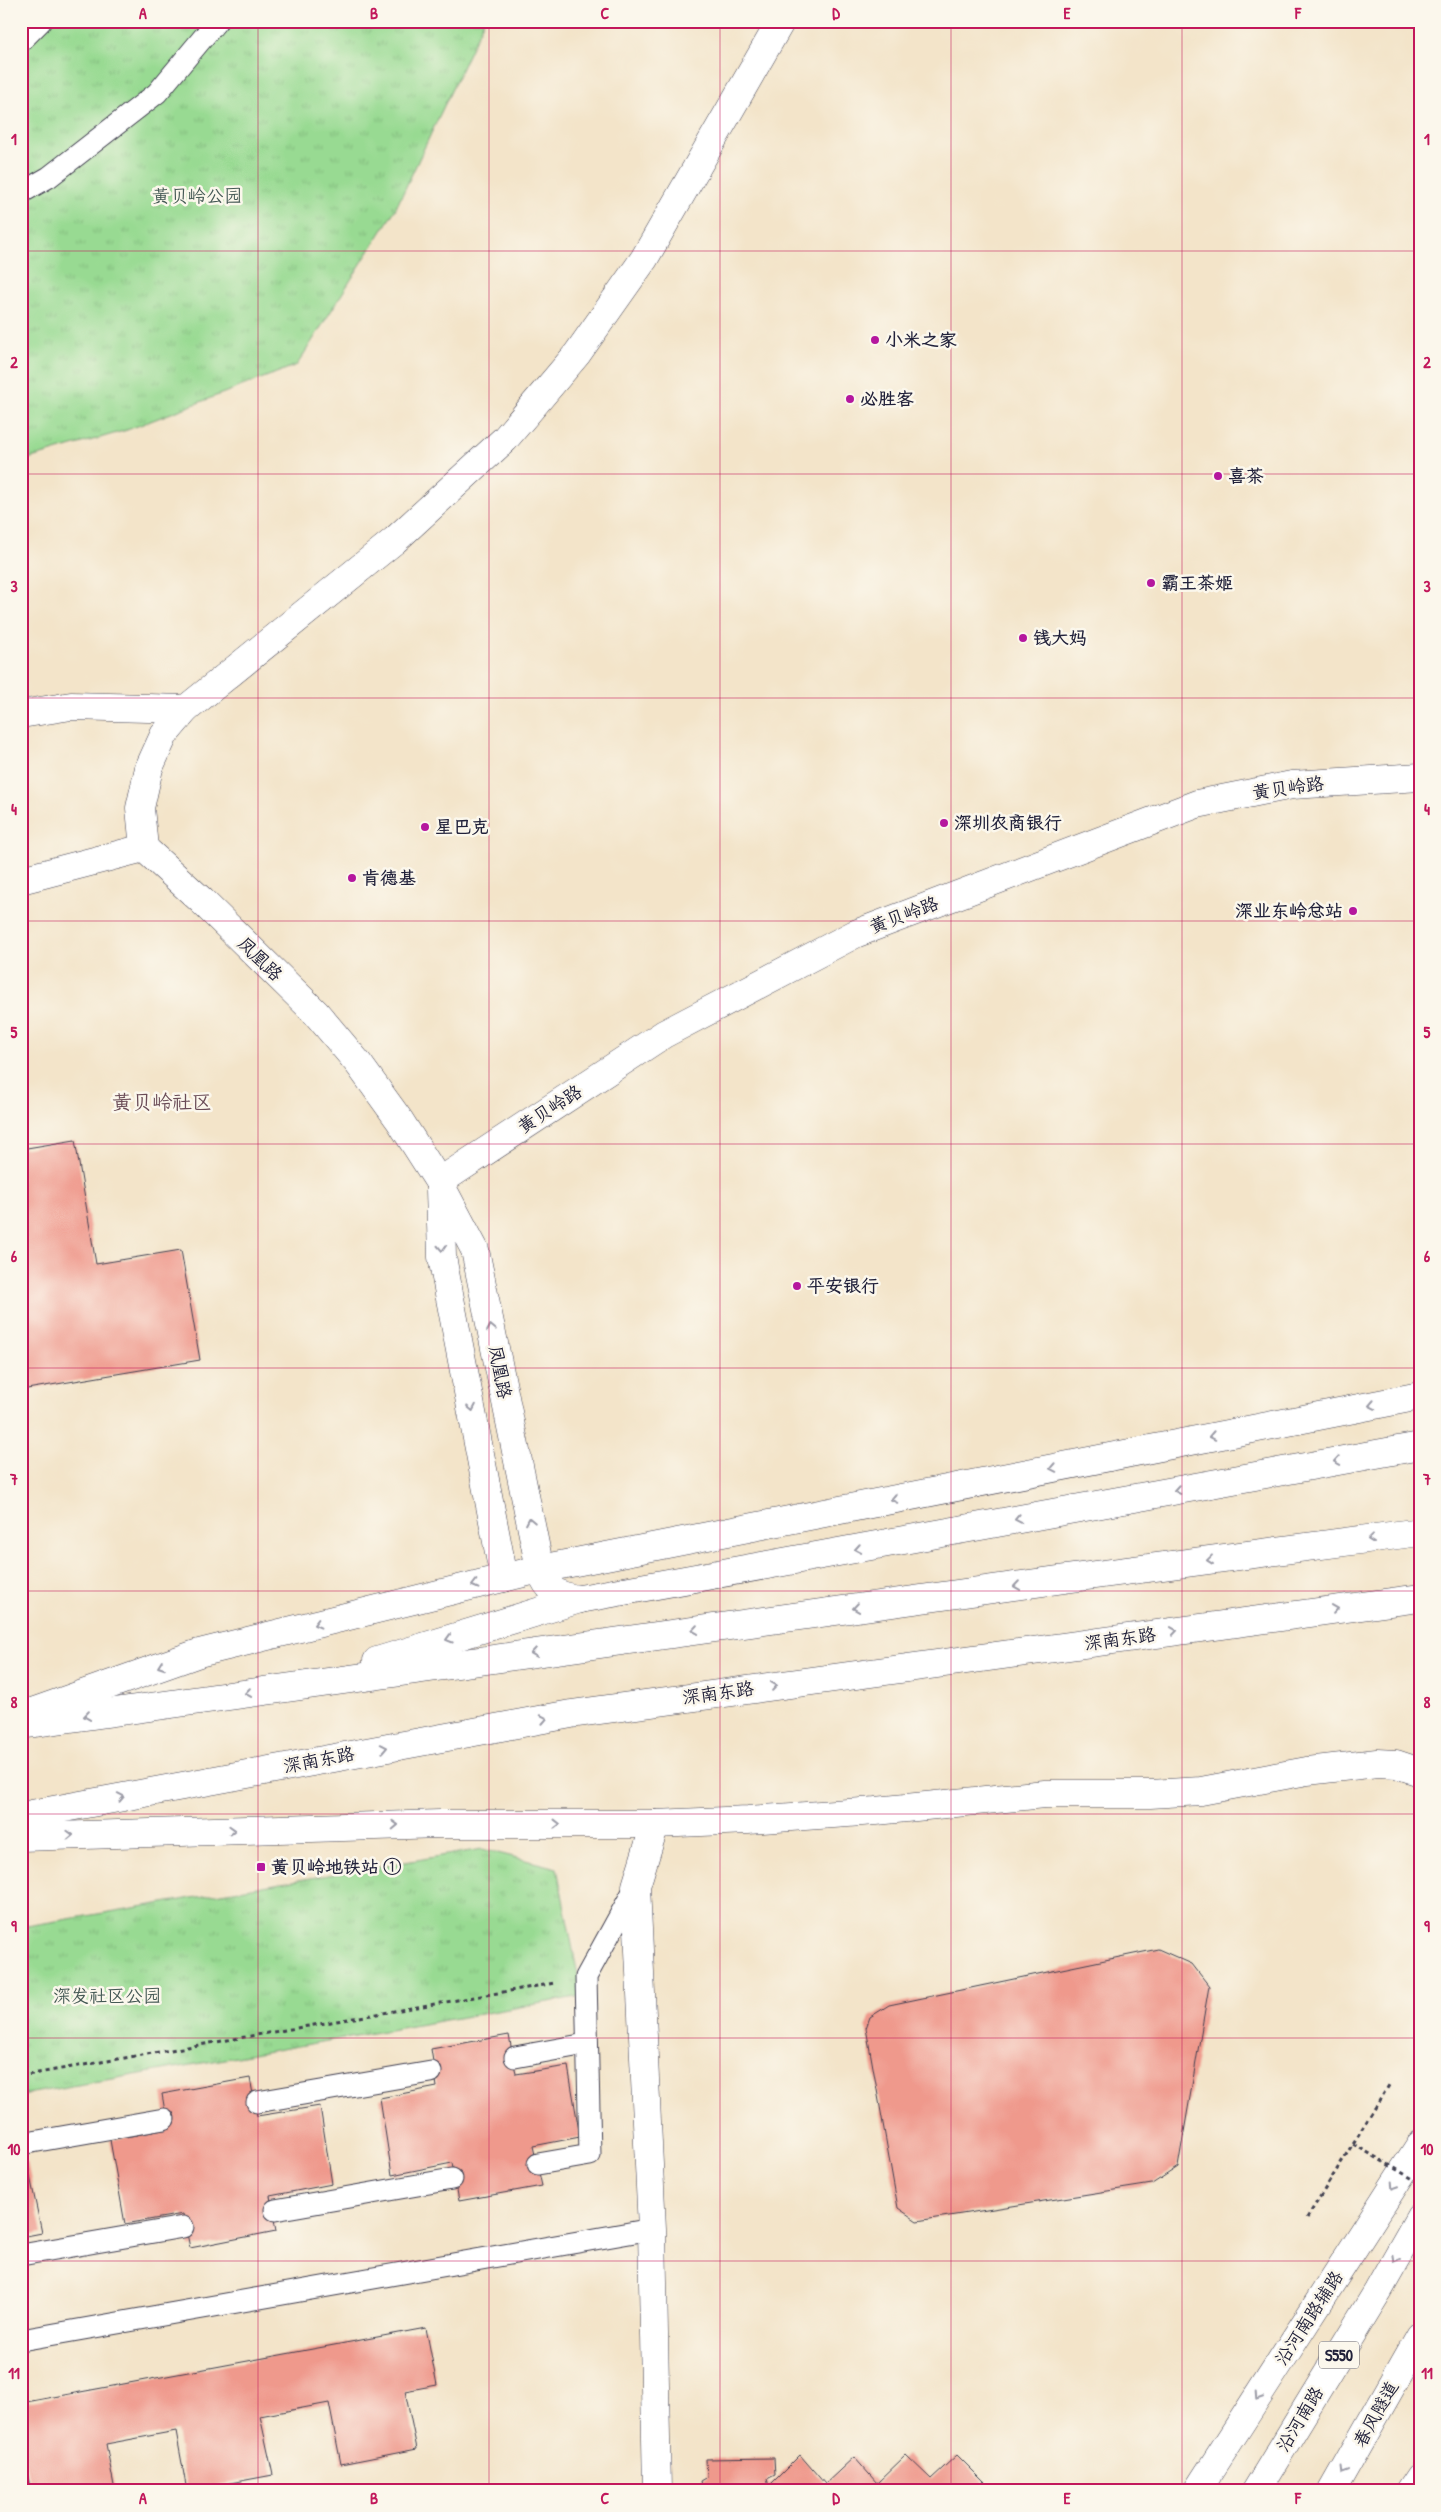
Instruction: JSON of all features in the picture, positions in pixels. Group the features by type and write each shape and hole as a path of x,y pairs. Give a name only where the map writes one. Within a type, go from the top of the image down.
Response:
{"main road":[{"path":"21,880 144,848 140,808 149,768 164,735 186,709 396,540 505,439 577,354 644,259 781,21"},
{"path":"21,714 72,706 186,709"},
{"name":"黄贝岭路","path":"439,1182 664,1034 855,934 1197,804 1292,785 1420,777"},
{"name":"凤凰路","path":"144,848 316,1013 400,1121 439,1182 475,1250 544,1583 554,1592 565,1598 580,1599"},
{"name":"凤凰路","path":"439,1182 442,1257 504,1578"},
{"path":"21,1716 198,1653 540,1569 1420,1396"},
{"path":"296,1686 580,1599 1420,1446"},
{"path":"21,1726 1065,1579 1420,1532"},
{"name":"深南东路","path":"21,1816 571,1714 1420,1598"},
{"path":"21,1837 440,1824 655,1824 748,1820 876,1811 1045,1794 1150,1794 1201,1791 1307,1771 1377,1763 1396,1764 1420,1772"},
{"path":"652,2488 652,2229 636,1886 655,1824"},
{"name":"沿河南路辅路","path":"1197,2491 1420,2145"},
{"name":"沿河南路","path":"1256,2491 1378,2291 1420,2217"},
{"name":"春风隧道","path":"1332,2491 1420,2336"},
{"path":"1410,2491 1420,2476"}],"lane":[{"path":"21,40 41,21"},
{"path":"21,193 49,177 157,92 217,21"},
{"path":"538,2164 590,2155 586,2044 586,1977 636,1886"},
{"path":"515,2057 586,2044"},
{"path":"258,2102 431,2072"},
{"path":"21,2144 164,2119"},
{"path":"274,2210 452,2179"},
{"path":"21,2255 183,2227"},
{"path":"21,2340 652,2229"}],"path":[{"path":"21,2076 586,1977"},
{"path":"1307,2218 1391,2082"},
{"path":"1353,2144 1420,2183"}],"green space":[{"name":"黄贝岭公园","path":"21,21 484,21 395,210 297,365 127,430 21,461"},
{"name":"深发社区公园","path":"482,1849 557,1868 582,1996 21,2095 21,1927"}],"building":[{"path":"75,1140 96,1264 181,1250 200,1360 21,1390 21,1149"},
{"path":"1158,1949 1192,1964 1209,1986 1178,2167 1152,2184 917,2221 898,2208 866,2028 870,2017 889,2005"},
{"path":"509,2035 516,2074 568,2066 580,2137 533,2146 542,2186 459,2201 452,2163 392,2175 380,2098 437,2087 431,2049"},
{"path":"250,2078 257,2116 320,2106 332,2184 270,2196 276,2231 190,2248 183,2214 125,2224 110,2140 168,2129 162,2094"},
{"path":"27,2162 42,2233 21,2237 21,2163"},
{"path":"426,2328 437,2385 405,2391 417,2449 341,2464 329,2403 260,2416 273,2475 187,2491 176,2431 106,2444 115,2491 31,2491 24,2458 21,2459 21,2403"},
{"path":"800,2455 825,2484 854,2457 877,2483 906,2455 931,2479 957,2455 993,2491 703,2491 700,2481 707,2477 706,2459 774,2458 775,2475 767,2479 769,2486"}],"place":[{"name":"小米之家","path":"875,340"},
{"name":"必胜客","path":"850,399"},
{"name":"喜茶","path":"1218,476"},
{"name":"霸王茶姬","path":"1151,583"},
{"name":"钱大妈","path":"1023,638"},
{"name":"深圳农商银行","path":"944,823"},
{"name":"星巴克","path":"425,827"},
{"name":"肯德基","path":"352,878"},
{"name":"深业东岭总站","path":"1353,911"},
{"name":"平安银行","path":"797,1286"},
{"name":"黄贝岭地铁站 ①","path":"261,1867"}],"district":[{"name":"黄贝岭社区","path":"162,1102"}]}
